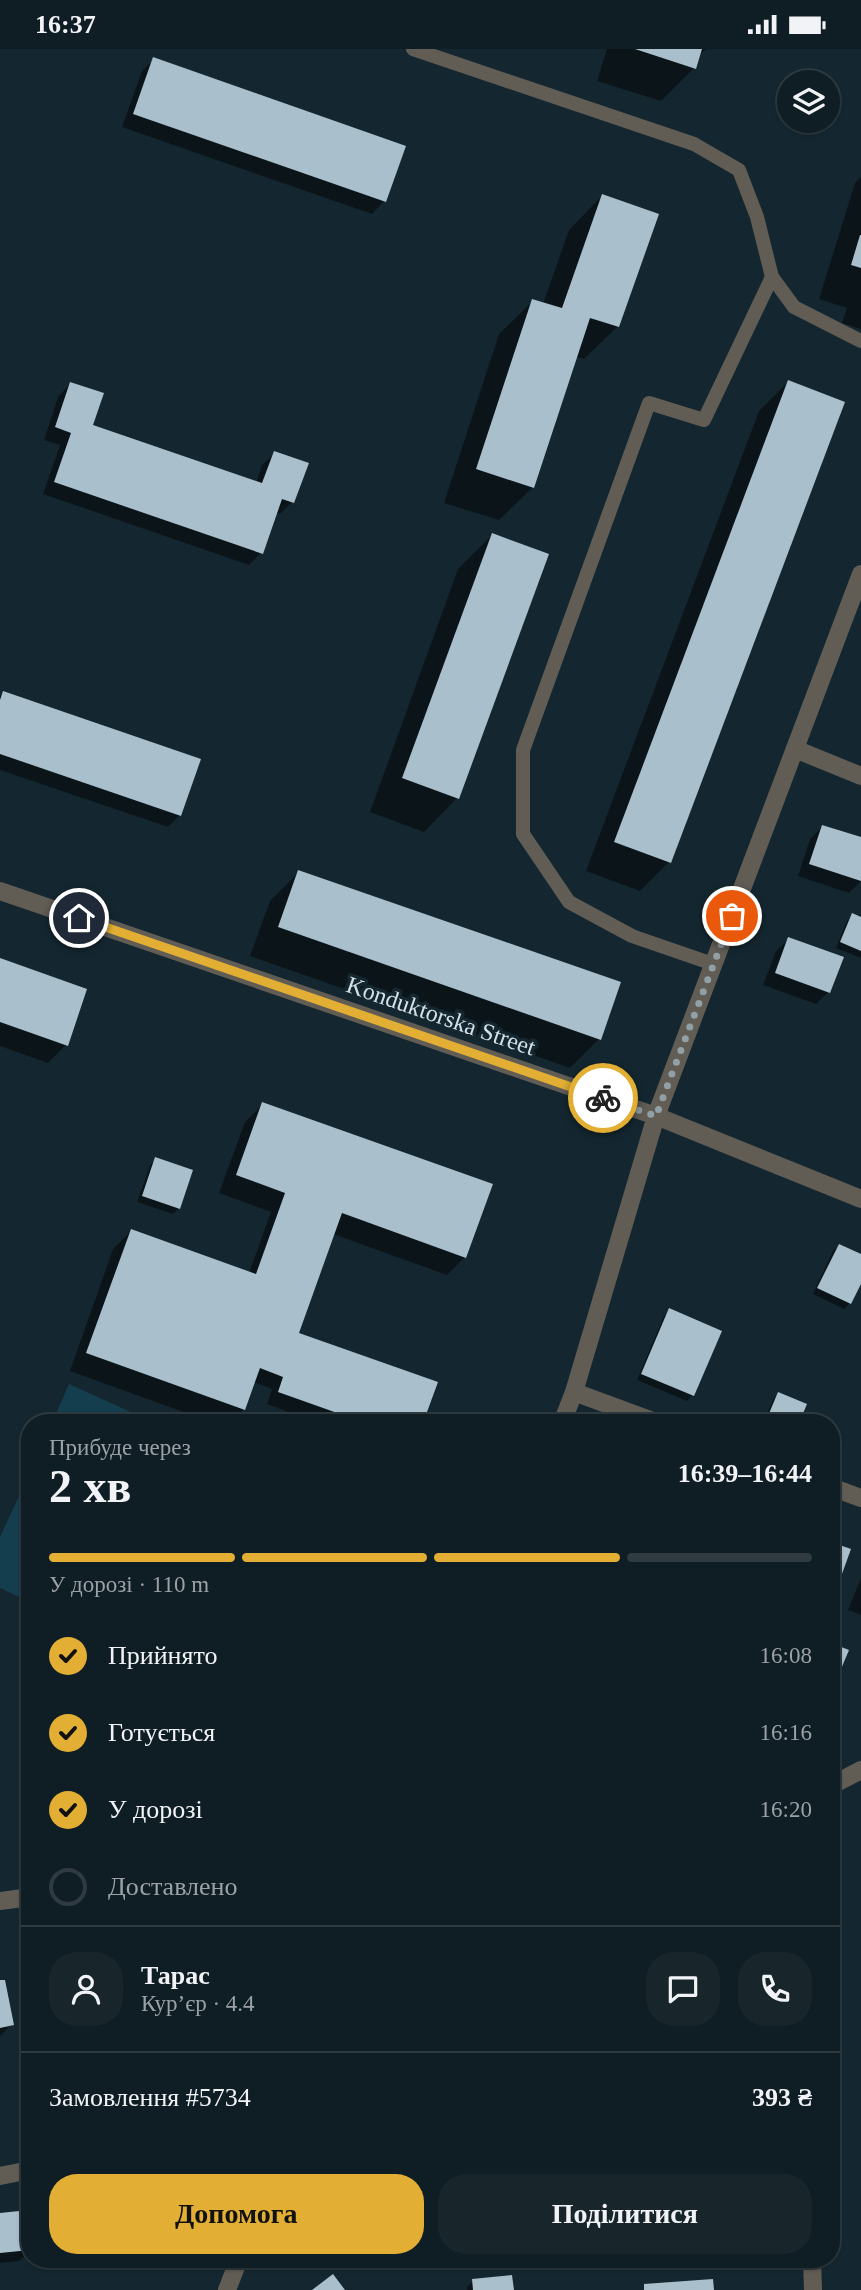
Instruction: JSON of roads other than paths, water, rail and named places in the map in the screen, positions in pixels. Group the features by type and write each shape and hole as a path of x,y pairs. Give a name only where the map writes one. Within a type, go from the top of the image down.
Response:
{"street":[{"path":"565,1414 656,1116 861,574"},
{"path":"795,749 861,776"},
{"name":"Konduktorska Street","path":"0,891 656,1116 861,1199"},
{"path":"574,1392 634,1414"},
{"path":"840,1490 861,1498"},
{"path":"840,1780 861,1770"},
{"path":"0,1901 21,1898"},
{"path":"0,2176 21,2172"},
{"path":"227,2290 236,2268"},
{"path":"812,2268 813,2290"}],"lane":[{"path":"413,49 694,144 739,170 757,217 772,277 794,307 861,341"},
{"path":"713,964 632,936 569,902 523,834 523,750 649,403 704,420 772,277"}]}
